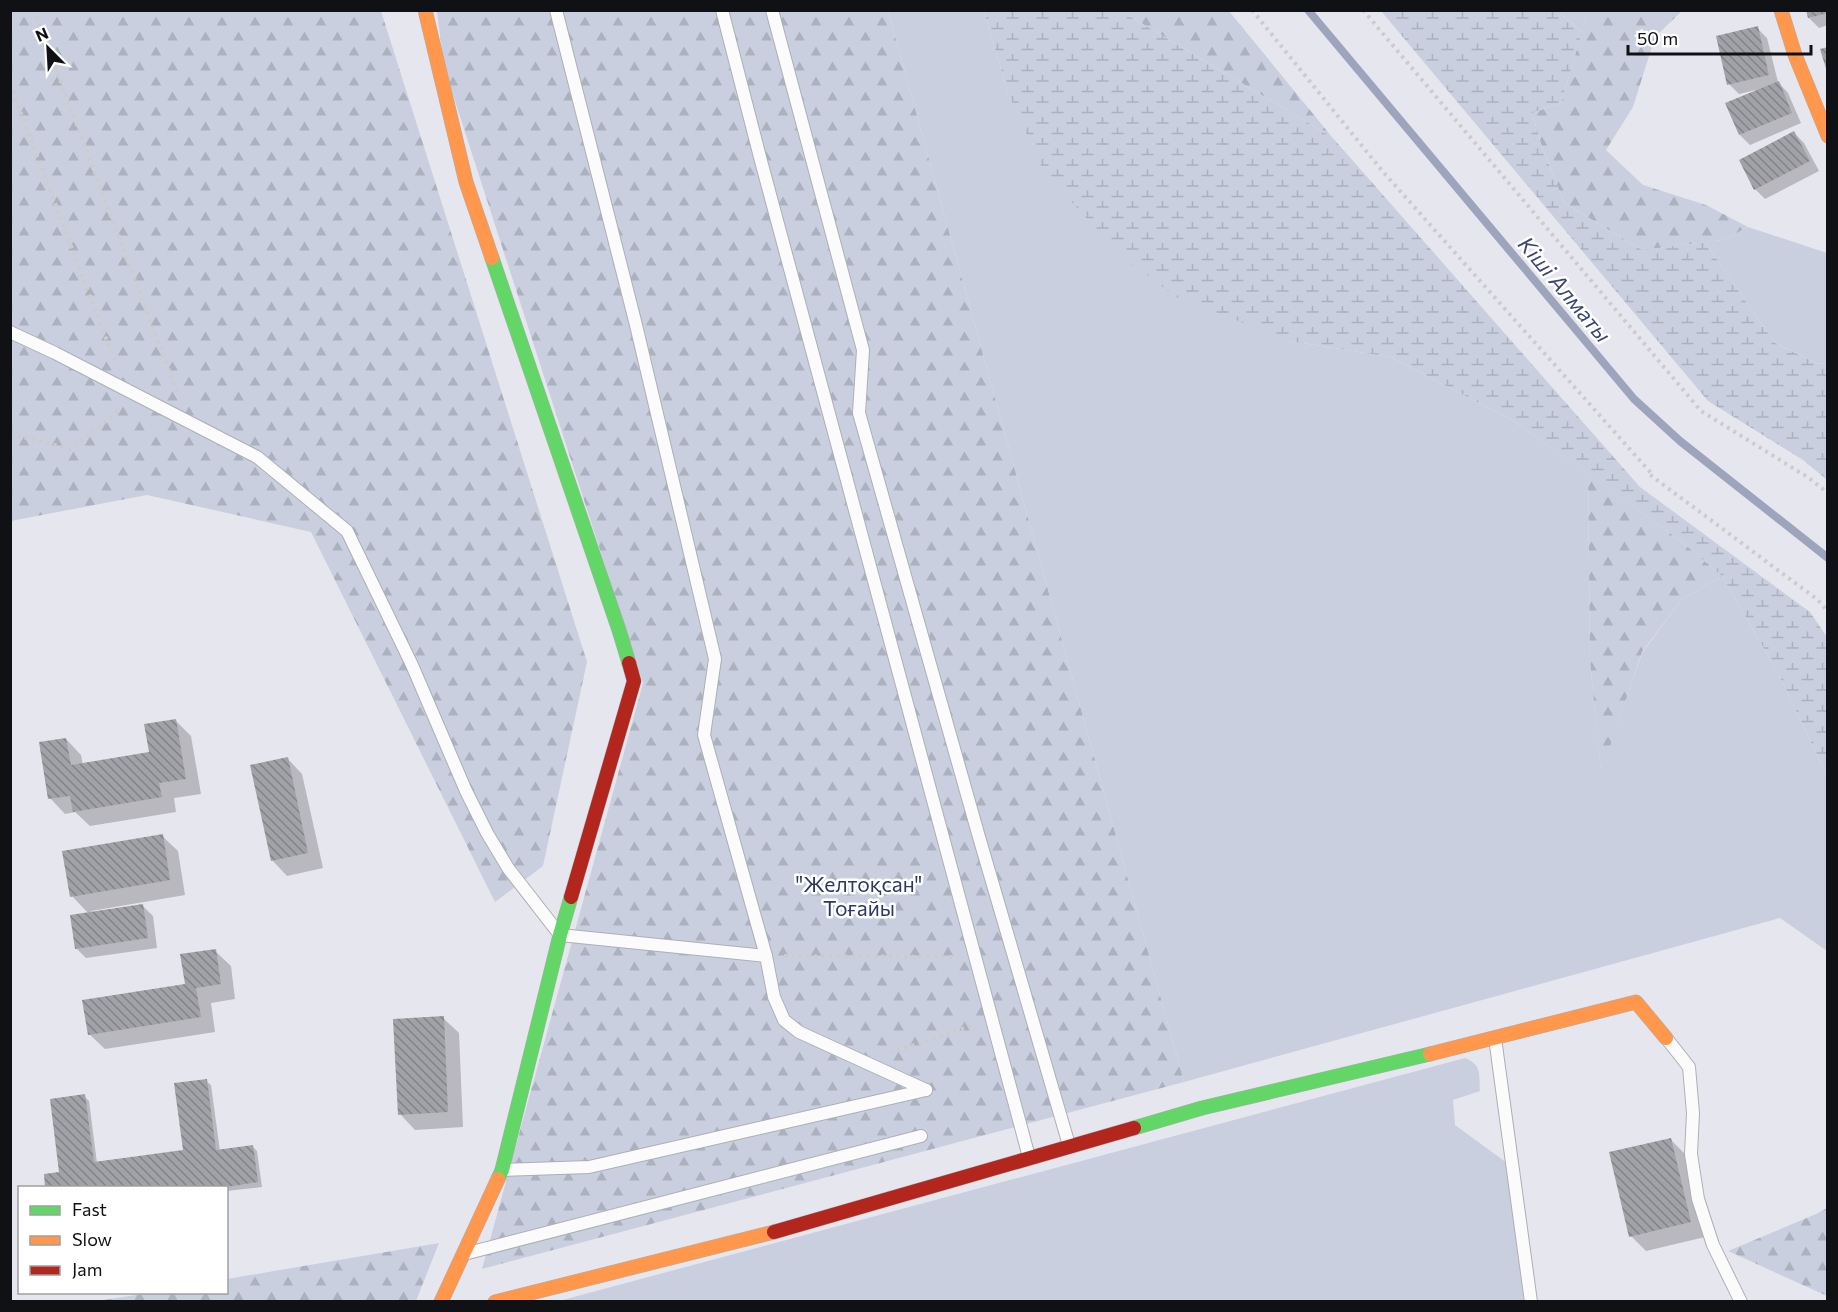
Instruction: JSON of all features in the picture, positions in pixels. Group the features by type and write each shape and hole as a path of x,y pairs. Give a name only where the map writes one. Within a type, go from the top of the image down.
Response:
{"street":[{"path":"425,10 466,182 619,630 634,681 560,935 502,1170 441,1302"},
{"path":"1781,10 1794,55 1827,136"},
{"path":"495,1302 764,1235 1202,1108 1636,1002 1666,1038"}],"lane":[{"path":"502,1170 589,1167 926,1090 799,1032 784,1020 774,997 766,956 704,735 715,659 636,325 556,10"},
{"path":"722,10 1029,1158"},
{"path":"772,10 863,350 859,413 975,825 1069,1147"},
{"path":"10,332 257,457 347,531 412,665 466,791 487,833 508,868 560,935 766,956"},
{"path":"1495,1038 1531,1302"},
{"path":"1666,1038 1689,1067 1693,1113 1691,1154 1698,1199 1713,1245 1741,1302"},
{"path":"464,1254 921,1136"}],"path":[{"path":"34,10 187,421"},
{"path":"1252,10 1384,173 1651,473 1649,474 1818,600 1827,612"},
{"path":"1364,10 1701,411 1809,478 1827,493"},
{"path":"10,84 125,389 117,412 71,449 10,434"},
{"path":"766,956 975,957"},
{"path":"864,1062 992,1019"}],"green space":[{"path":"11,11 381,11 587,662 543,866 495,902 311,532 147,495 11,521"},
{"name":"\"Желтоқсан\" Тоғайы","path":"437,11 888,11 1184,1082 482,1269 643,683 444,67"},
{"path":"888,11 984,11 1008,93 1290,341 1390,357 1512,420 1588,474 1590,661 1601,771 1642,653 1681,600 1722,576 1778,673 1827,776 1827,951 1780,918 1184,1082"},
{"path":"984,11 1121,11 1332,137 1640,487 1810,612 1827,637 1827,776 1778,673 1722,576 1681,541 1512,420 1390,357 1290,341 1176,297 1116,252 1042,168 1008,93"},
{"path":"1121,11 1229,11 1332,137"},
{"path":"1381,11 1557,11 1582,32 1561,103 1532,113 1541,144 1564,203 1642,250 1705,242 1775,343 1816,363 1827,364 1827,480 1803,460 1708,401"},
{"path":"1557,11 1586,11 1582,32"},
{"path":"1586,11 1682,11 1655,37 1633,107 1606,150 1643,185 1706,205 1748,227 1723,240 1642,250 1564,203 1541,144 1532,113 1561,103"},
{"path":"1748,227 1827,253 1827,364 1816,363 1775,343 1705,242 1723,240"},
{"path":"1588,474 1681,541 1722,576 1681,600 1642,652 1601,773 1590,661"},
{"path":"1465,1058 1477,1067 1480,1091 1453,1100 1455,1125 1507,1163 1524,1301 555,1302"},
{"path":"1827,1208 1827,1296 1728,1251 1816,1214"},
{"path":"439,1243 416,1301 97,1301 142,1294 228,1294 228,1279"}],"building":[{"path":"1806,10 1828,10 1828,13 1808,18"},
{"path":"1758,26 1769,75 1727,85 1716,36"},
{"path":"1828,47 1828,72 1827,72 1820,49"},
{"path":"1779,81 1792,113 1739,135 1725,103"},
{"path":"1794,131 1810,161 1754,190 1739,160"},
{"path":"176,719 186,779 159,783 162,797 73,812 70,796 48,799 39,742 66,738 71,765 149,752 144,724"},
{"path":"288,757 308,853 271,861 250,765"},
{"path":"163,834 170,880 70,897 62,851"},
{"path":"143,904 148,938 75,949 70,915"},
{"path":"216,949 221,984 196,988 201,1017 88,1035 82,1000 185,984 180,954"},
{"path":"444,1016 448,1112 398,1115 393,1019"},
{"path":"207,1079 216,1150 253,1145 258,1182 228,1187 45,1186 44,1174 59,1172 50,1099 85,1094 94,1162 183,1150 174,1083"},
{"path":"1671,1138 1691,1222 1629,1237 1609,1152"}],"waterway":[{"name":"Кіші Алматы","path":"1308,10 1634,399 1680,441 1828,558"}],"traffic: fast":[{"path":"492,258 629,663"},
{"path":"498,1179 571,897"},
{"path":"1134,1128 1202,1108 1430,1054"}],"traffic: slow":[{"path":"425,10 466,182 492,258"},
{"path":"1781,10 1795,55 1828,136"},
{"path":"1430,1054 1636,1002 1666,1038"},
{"path":"441,1302 498,1179"},
{"path":"495,1302 774,1232"}],"traffic: jam":[{"path":"571,897 634,681 629,663"},
{"path":"774,1232 1134,1128"}]}
